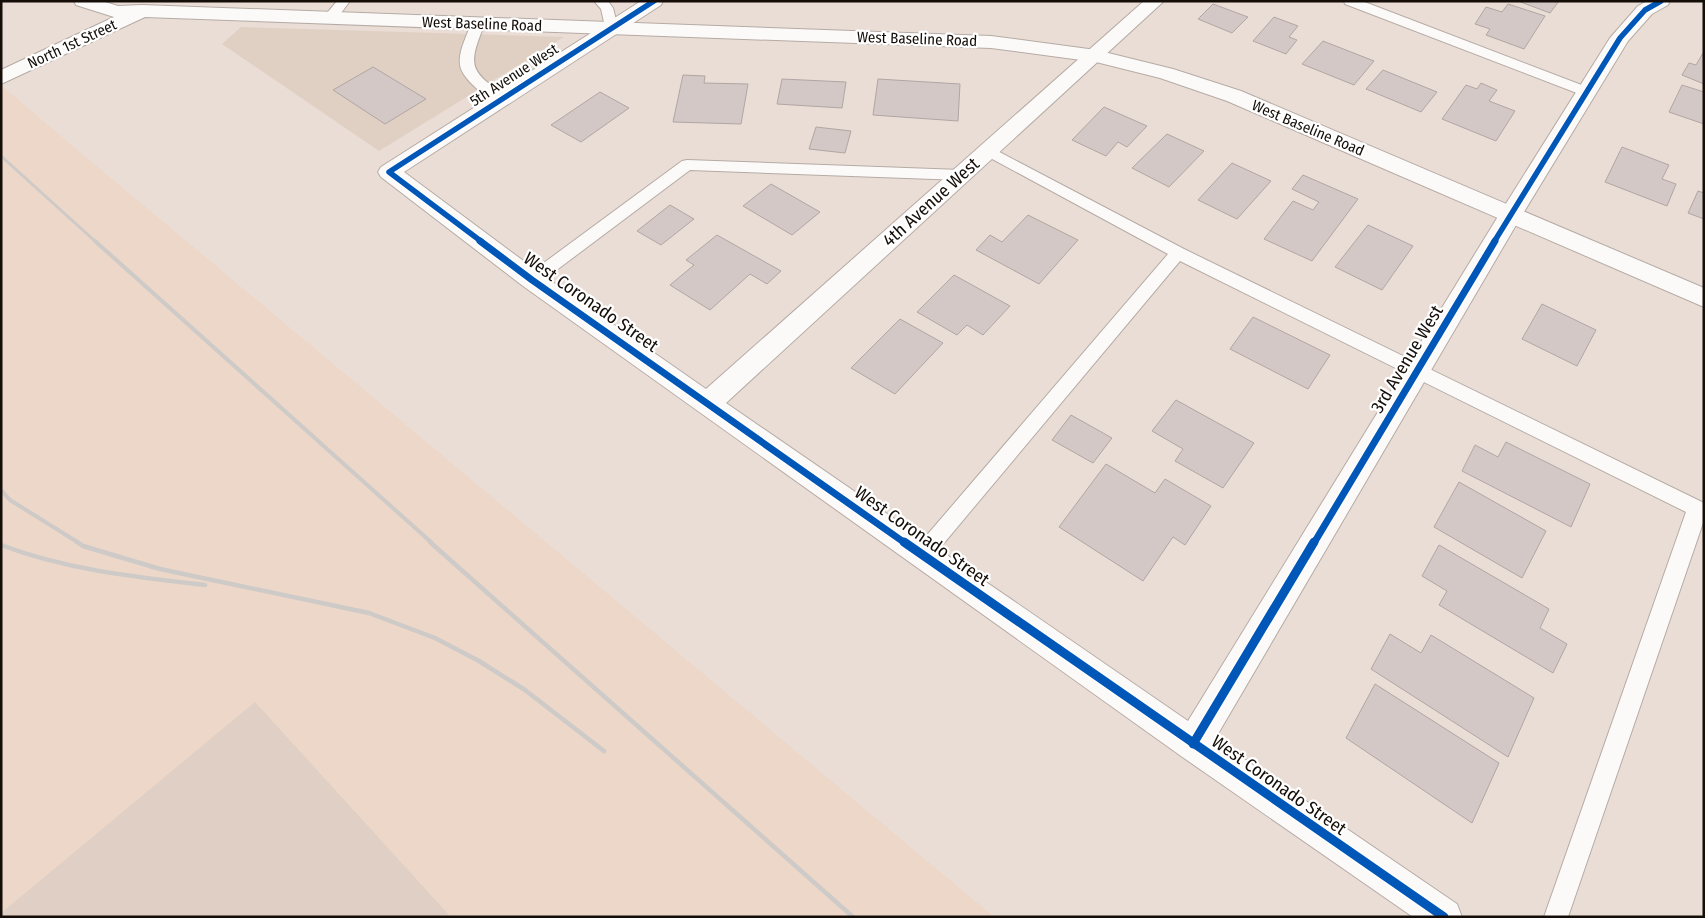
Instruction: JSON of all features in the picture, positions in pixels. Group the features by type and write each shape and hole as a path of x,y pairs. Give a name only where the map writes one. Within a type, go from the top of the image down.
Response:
{"street":[{"name":"West Baseline Road","path":"83,1 116,12 142,11 991,42 1096,56 1166,73 1234,96 1704,298"},
{"name":"North 1st Street","path":"1,78 163,1"},
{"name":"5th Avenue West","path":"389,172 654,1"},
{"name":"4th Avenue West","path":"708,403 1155,1"},
{"name":"3rd Avenue West","path":"1193,744 1510,216 1620,38 1645,10 1661,1"},
{"name":"West Coronado Street","path":"389,172 532,280 922,555 1444,917"}],"lane":[{"path":"330,18 344,1"},
{"path":"600,1 607,8 611,28"},
{"path":"1350,1 1587,92"},
{"path":"478,23 467,49 467,66 473,78 502,99"},
{"path":"988,151 1178,253 1701,511 1556,917"},
{"path":"532,280 687,165 961,175"},
{"path":"922,555 1178,253"}],"shaded area":[{"path":"241,27 564,37 379,151 222,44"},
{"path":"1,85 994,917 451,917 255,702 1,913"},
{"path":"255,701 451,917 1,917 1,913"}],"building":[{"path":"1518,1 1559,1 1550,13"},
{"path":"1213,4 1248,17 1232,33 1198,19"},
{"path":"1508,4 1545,16 1524,49 1486,35 1490,29 1475,24 1486,7 1502,12"},
{"path":"1274,17 1298,26 1289,37 1297,40 1286,54 1253,41"},
{"path":"1323,41 1374,61 1354,85 1302,64"},
{"path":"1703,53 1704,84 1682,75 1689,63 1696,65"},
{"path":"373,67 426,99 385,124 333,90"},
{"path":"1383,70 1437,92 1421,112 1366,89"},
{"path":"683,75 705,76 704,83 748,84 741,124 673,122"},
{"path":"782,79 846,82 842,108 777,104"},
{"path":"878,79 960,84 958,121 873,115"},
{"path":"1481,83 1497,90 1489,101 1515,111 1496,141 1442,119 1466,85 1477,89"},
{"path":"1682,85 1704,92 1704,124 1669,112"},
{"path":"600,92 629,108 581,142 551,125"},
{"path":"1104,107 1147,126 1127,147 1118,142 1106,156 1072,140"},
{"path":"816,127 851,131 845,153 809,149"},
{"path":"1167,134 1204,151 1169,187 1132,168"},
{"path":"1622,147 1669,165 1662,179 1676,184 1667,206 1605,182"},
{"path":"1232,163 1271,181 1237,219 1198,200"},
{"path":"1303,175 1358,199 1312,261 1264,239 1293,201 1313,210 1319,202 1292,189"},
{"path":"771,184 820,212 792,235 743,206"},
{"path":"1698,191 1704,193 1704,219 1688,213"},
{"path":"670,205 694,219 661,245 637,231"},
{"path":"1028,215 1078,240 1039,284 976,250 990,235 1002,242"},
{"path":"1368,225 1413,246 1382,290 1335,267"},
{"path":"717,235 781,271 767,284 750,274 710,310 670,285 694,265 686,260"},
{"path":"954,275 1010,306 983,335 967,325 957,335 917,312"},
{"path":"1542,304 1596,330 1577,366 1522,339"},
{"path":"1253,317 1330,355 1308,389 1230,349"},
{"path":"900,319 943,343 895,394 851,368"},
{"path":"1176,400 1254,443 1223,488 1175,461 1183,449 1152,431"},
{"path":"1071,415 1112,438 1093,463 1052,440"},
{"path":"1506,442 1590,484 1571,527 1462,471 1475,445 1498,457"},
{"path":"1106,464 1155,493 1165,479 1211,506 1185,545 1173,537 1143,581 1059,527"},
{"path":"1459,482 1546,531 1522,578 1434,527"},
{"path":"1439,545 1549,609 1540,628 1567,644 1553,673 1439,605 1447,591 1422,576"},
{"path":"1390,634 1421,653 1431,635 1534,698 1508,757 1371,669"},
{"path":"1375,684 1499,763 1472,823 1346,738"}],"railway":[{"path":"1,156 96,242"},
{"path":"95,241 432,543"},
{"path":"1,490 10,500 79,543"},
{"path":"77,542 83,546 160,569 369,613 435,638 479,661 525,690 604,751"},
{"path":"430,542 853,917"},
{"path":"1,545 26,554 76,567 205,585"}],"cycle path":[{"path":"654,1 389,172 532,280 922,555 1444,917"},
{"path":"1193,744 1510,216 1620,38 1645,10 1661,1"}]}
